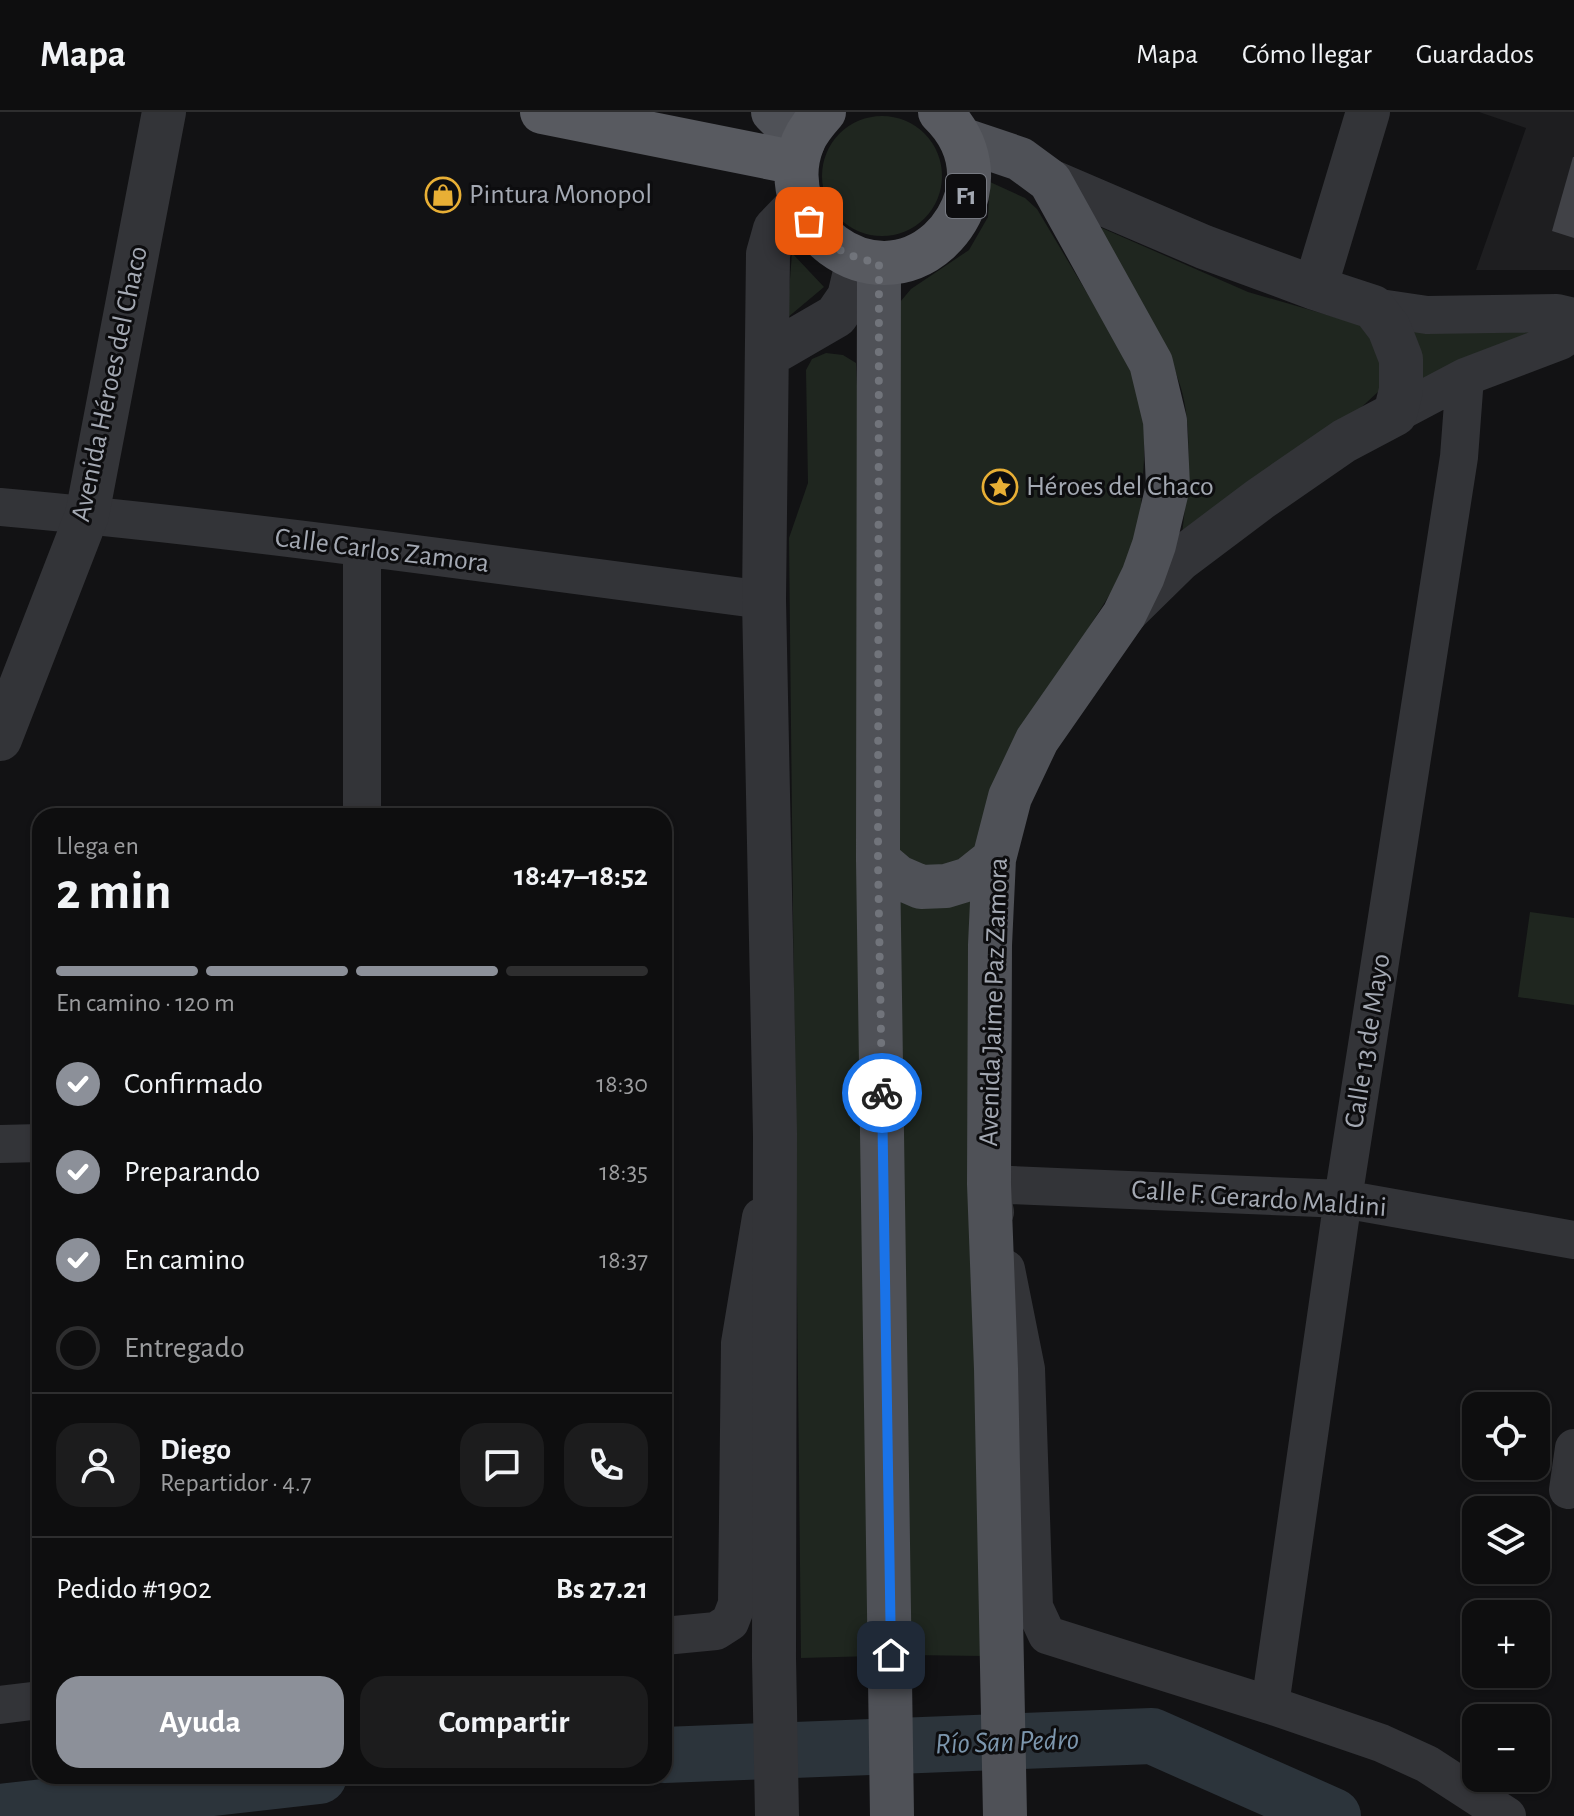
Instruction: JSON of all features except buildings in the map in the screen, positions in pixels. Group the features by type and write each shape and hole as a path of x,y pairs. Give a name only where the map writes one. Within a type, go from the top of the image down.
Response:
{"highway":[{"path":"542,112 800,146 809,221 822,238 839,251 868,261"},
{"name":"F1","path":"868,261 905,260 929,249 949,232 963,209 969,183 967,156 952,121"}],"main road":[{"name":"Avenida Jaime Paz Zamora","path":"952,121 1020,159 1050,181 1151,363 1165,421 1168,486 1143,576 1124,615 1037,740 1010,797 994,859 990,945 989,1184 1005,1816"},
{"path":"868,261 892,1816"},
{"path":"878,860 898,877 921,887 946,886 969,879 994,859"}],"street":[{"name":"Avenida Héroes del Chaco","path":"0,739 87,515 164,112"},
{"path":"1315,288 1368,112"},
{"path":"777,1816 774,1658 775,1134 764,600 768,254 800,146"},
{"path":"1050,181 1204,247 1373,307 1427,315 1557,313 1574,317"},
{"path":"767,356 836,316 868,261"},
{"path":"1373,307 1389,328 1401,359 1401,390 1395,414"},
{"path":"1124,615 1179,560 1344,441 1465,377 1560,341 1574,332"},
{"name":"Calle 13 de Mayo","path":"1270,1705 1343,1199 1459,457 1465,377"},
{"name":"Calle Carlos Zamora","path":"0,507 362,548 764,600"},
{"path":"362,548 362,808"},
{"path":"672,1635 716,1631 730,1622 737,1604 740,1343 775,1134"},
{"path":"0,1144 32,1143"},
{"path":"989,1184 1026,1369 1034,1607 1047,1635 1381,1743 1427,1764 1507,1816"},
{"name":"Calle F. Gerardo Maldini","path":"989,1184 1343,1199 1574,1240"},
{"path":"1568,1490 1574,1448"},
{"path":"0,1705 32,1701"}],"shaded area":[{"path":"1479,112 1574,112 1574,270 1476,270 1526,128"},
{"path":"882,116 905,121 924,134 937,153 942,176 937,199 924,218 905,231 882,236 859,231 840,218 827,199 822,176 827,153 840,134 859,121"},
{"path":"990,182 1025,198 1037,209 1131,367 1144,411 1140,520 1122,575 1088,629 968,861 915,872 896,847 895,308 911,289 969,250 988,217"},
{"path":"1095,225 1248,292 1362,325 1380,338 1379,391 1340,427 1182,535 1188,442 1181,388 1154,326"},
{"path":"792,253 824,287 787,318"},
{"path":"1412,330 1553,331 1420,382"},
{"path":"826,353 843,355 856,363 864,538 874,1656 801,1658 789,538 808,483 806,370 812,359"},
{"path":"900,896 970,900 983,1656 910,1655"},
{"path":"1530,912 1574,918 1574,1005 1518,997"}],"waterway":[{"name":"Río San Pedro","path":"672,1755 1152,1736 1333,1816"},
{"name":"Río San Pedro","path":"0,1812 248,1784"}],"way so far":[{"path":"809,221 822,238 839,251 879,263 878,860 882,1093"}],"place":[{"name":"Pintura Monopol","path":"443,195"},
{"name":"Héroes del Chaco","path":"1000,487"}],"route":[{"path":"882,1093 891,1655"}]}
